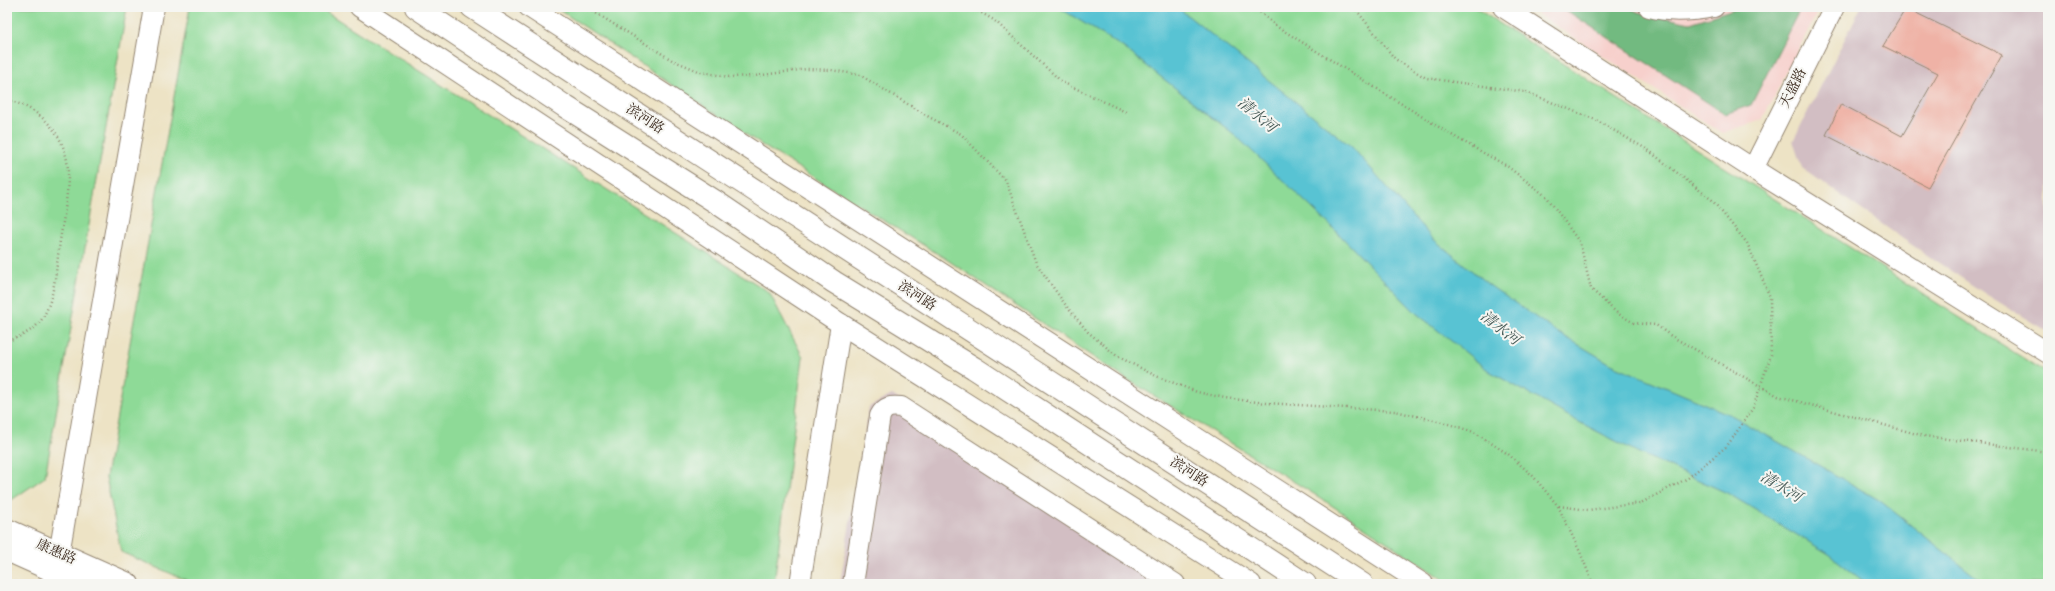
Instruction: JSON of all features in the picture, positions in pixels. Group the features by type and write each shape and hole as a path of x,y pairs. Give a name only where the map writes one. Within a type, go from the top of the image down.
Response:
{"main road":[{"path":"416,7 566,108 716,202 834,282 974,368 1305,584"},
{"name":"滨河路","path":"472,7 1362,584"},
{"name":"康惠路","path":"7,530 55,570 128,584"},
{"name":"康惠路","path":"7,550 55,570 83,584"}],"street":[{"path":"55,570 154,7"},
{"path":"360,7 841,324 1251,584"},
{"path":"529,7 1423,584"},
{"path":"1503,7 1752,169 2048,353"},
{"path":"1650,7 1661,10 1700,10 1714,7"},
{"name":"天盛路","path":"1752,169 1834,7"},
{"path":"800,584 841,324"},
{"path":"853,584 880,416 883,410 891,406 901,407 1175,584"}],"path":[{"path":"586,7 672,60 700,72 729,77 755,76 807,69 831,70 860,75 929,117 961,134 1006,181 1036,263 1067,308 1088,332 1117,356 1156,376 1196,392 1266,404 1394,411 1442,422 1474,432 1508,454 1533,476 1558,506 1580,552 1593,584"},
{"path":"971,7 994,20 1062,82 1128,113"},
{"path":"1254,7 1276,26 1455,137 1507,166 1547,197 1580,243 1591,289 1617,313 1634,323 1656,325 1671,336 1778,396 1924,436 2048,452"},
{"path":"1354,7 1395,59 1426,78 1526,92 1596,120 1648,150 1712,200 1747,243 1770,297 1771,354 1753,408 1727,446 1688,478 1641,503 1588,510 1558,506"},
{"path":"7,100 22,104 40,114 54,130 61,143 67,161 68,178 56,272 49,306 39,324 17,338 7,342"}],"shaded area":[{"path":"1527,7 1820,7 1762,120 1722,133"},
{"path":"1861,7 2048,7 2048,332 1984,293 1906,241 1802,168 1793,141"},
{"path":"892,395 1186,584 840,584 869,407"}],"green space":[{"path":"7,7 127,7 45,477 7,503"},
{"path":"190,7 318,7 769,292 803,357 774,584 195,584 121,552 106,477"},
{"path":"555,7 1474,7 2048,374 2048,584 1450,584 1322,499 1117,373 946,259 765,147"},
{"path":"1561,7 1627,7 1638,12 1690,23 1740,7 1801,7 1751,105 1725,114"}],"water":[{"name":"清水河","path":"1058,7 1177,7 1352,147 1432,238 1489,285 1557,332 1611,364 1733,416 1879,500 1985,584 1867,584 1829,554 1727,493 1639,453 1577,421 1489,371 1416,313 1332,227 1235,135 1124,48"}],"building":[{"path":"1906,8 2002,55 1928,187 1826,135 1841,104 1902,136 1938,73 1883,46"}]}
